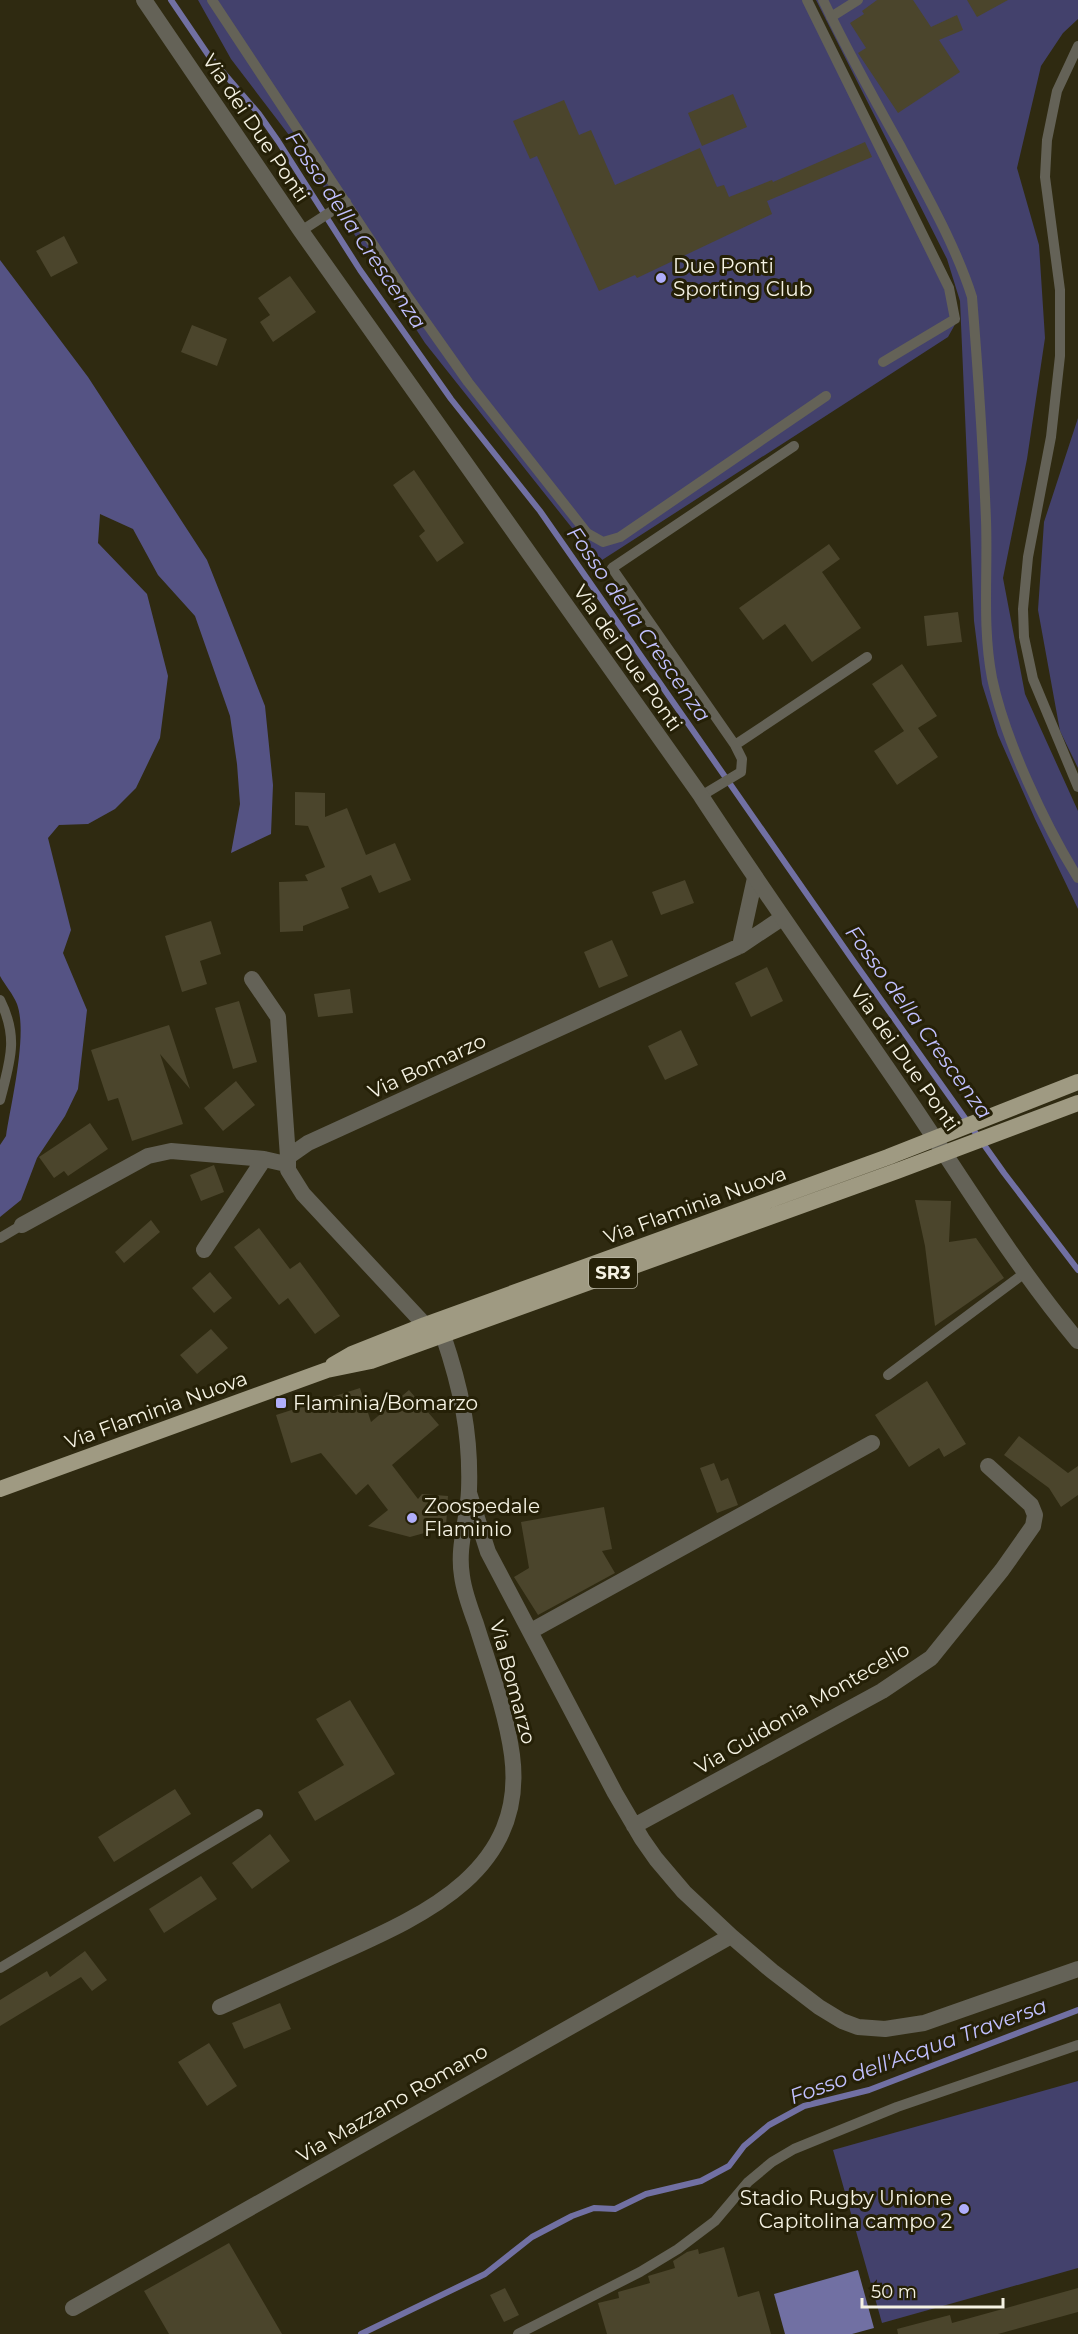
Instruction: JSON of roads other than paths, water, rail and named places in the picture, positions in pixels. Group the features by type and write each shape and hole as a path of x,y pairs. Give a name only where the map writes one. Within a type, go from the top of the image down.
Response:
{"main road":[{"name":"Via Flaminia Nuova","path":"0,1489 327,1370 371,1361 443,1335 893,1164 1078,1082"},
{"name":"Via Flaminia Nuova","path":"327,1370 352,1354 425,1325 893,1164 1024,1124 1078,1103"}],"street":[{"name":"Via dei Due Ponti","path":"144,0 708,792 754,878 1026,1272 1078,1341"},
{"path":"740,946 754,878"},
{"name":"Via Bomarzo","path":"287,1160 308,1143 740,946 782,918"},
{"path":"252,979 278,1017 288,1170 303,1194 425,1325"},
{"path":"22,1225 148,1156 171,1151 287,1160"},
{"path":"204,1250 264,1159"},
{"name":"Via Bomarzo","path":"220,2007 375,1937 444,1900 483,1863 506,1826 513,1795 512,1754 460,1567 460,1544 469,1493 469,1452 465,1408 443,1335"},
{"path":"531,1631 872,1443"},
{"name":"Via Guidonia Montecelio","path":"634,1826 882,1691 932,1658 1002,1570 1033,1526 1035,1515 1031,1505 988,1466"},
{"name":"Via Bomarzo","path":"469,1493 486,1546 634,1826 669,1875 731,1936 829,2014 847,2023 870,2029 894,2029 924,2023 1078,1969"},
{"name":"Via Mazzano Romano","path":"73,2308 731,1936"}],"lane":[{"path":"212,0 343,203 408,297 468,382 587,533 603,542 620,537 826,396"},
{"path":"807,0 949,288 955,319 883,362"},
{"path":"823,0 956,254 972,297 986,521 986,635 993,680 1006,726 1026,778 1078,878"},
{"path":"831,16 858,0"},
{"path":"1078,46 1057,92 1047,140 1045,177 1060,290 1060,356 1051,437 1028,557 1023,609 1024,637 1033,679 1078,787"},
{"path":"307,227 343,203"},
{"path":"708,792 741,772 742,759 735,745 612,568 794,446"},
{"path":"735,745 867,657"},
{"path":"0,1000 11,1027 12,1044 0,1101"},
{"path":"0,1238 22,1225"},
{"path":"888,1375 1026,1272"},
{"path":"0,1968 258,1814"},
{"path":"518,2334 640,2272 678,2249 715,2221 748,2182 772,2162 794,2149 897,2107 1078,2045"}],"water":[{"path":"858,2270 874,2328 852,2334 785,2334 774,2294"}],"waterway":[{"name":"Fosso della Crescenza","path":"171,0 209,56 259,114 360,270 451,399 540,511 852,959 1004,1173 1078,1270"},
{"name":"Fosso dell'Acqua Traversa","path":"361,2334 485,2274 532,2237 572,2216 594,2208 615,2209 646,2194 701,2181 729,2166 744,2146 769,2125 804,2106 869,2090 1078,2010"}],"place":[{"name":"Due Ponti Sporting Club","path":"661,278"},
{"name":"Flaminia/Bomarzo","path":"281,1403"},
{"name":"Zoospedale Flaminio","path":"412,1518"},
{"name":"Stadio Rugby Unione Capitolina campo 2","path":"964,2209"}]}
